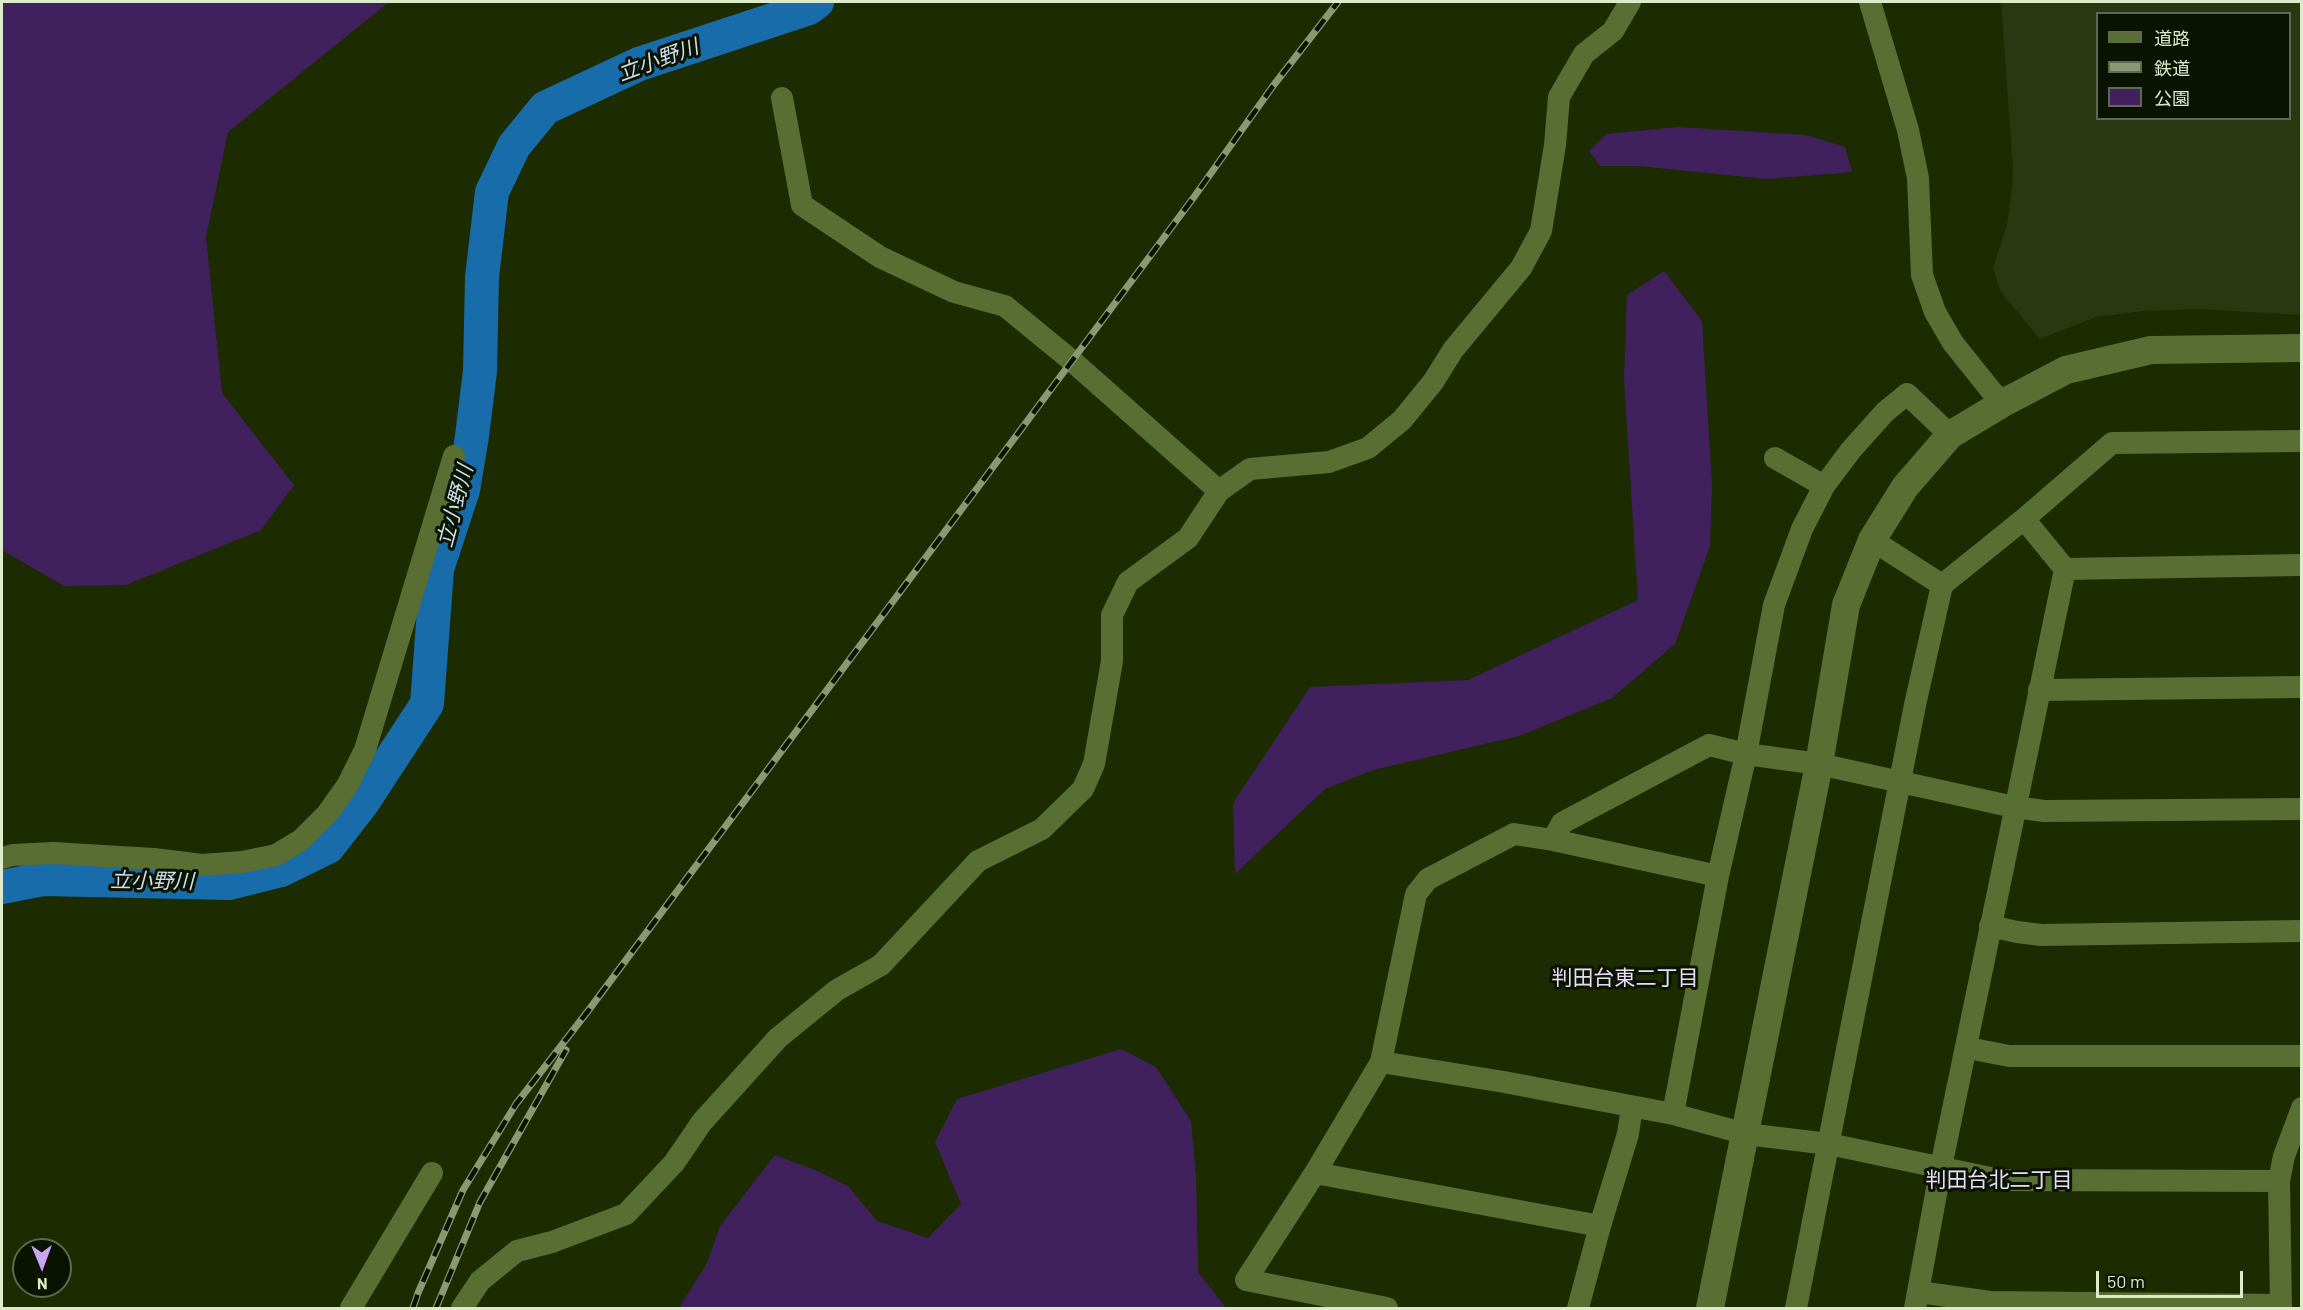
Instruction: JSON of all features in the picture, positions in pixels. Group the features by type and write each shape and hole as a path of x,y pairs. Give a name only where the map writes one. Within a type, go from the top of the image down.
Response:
{"street":[{"path":"462,1308 480,1281 517,1251 552,1242 626,1214 674,1163 702,1122 778,1038 837,990 881,964 978,861 1042,829 1083,789 1094,764 1110,673 1112,615 1128,582 1188,538 1219,491 1250,469 1329,462 1368,448 1402,420 1433,382 1453,350 1521,268 1540,231 1555,145 1559,97 1584,54 1613,31 1630,2"},
{"path":"1870,2 1908,130 1918,178 1922,275 1935,312 1953,343 1993,393 2005,402"},
{"path":"782,98 802,205 880,256 954,292 1005,306 1071,360 1219,491"},
{"path":"1710,1308 1820,764 1846,605 1872,540 1905,487 1950,435 2005,402 2066,370 2151,350 2301,348"},
{"path":"1673,1114 1718,876 1746,754 1773,605 1802,529 1824,486 1851,450 1885,412 1907,394 1950,435"},
{"path":"1796,1308 1900,783 1942,585 2024,519 2112,442 2301,441"},
{"path":"2,858 13,855 63,854 154,859 202,865 242,862 276,855 302,840 327,814 347,786 365,750 454,456"},
{"path":"1775,458 1824,486"},
{"path":"2024,519 2065,569"},
{"path":"1872,540 1942,585"},
{"path":"2065,569 2301,565"},
{"path":"2065,569 2014,807 1968,1047 1941,1167 1917,1300 2281,1307 2279,1181 2284,1156 2301,1108"},
{"path":"2039,690 2301,687"},
{"path":"1552,840 1562,823 1709,745 1746,754 1820,764 2014,807 2044,811 2301,808"},
{"path":"1387,1308 1246,1280 1315,1173 1381,1062 1416,894 1428,879 1514,834 1718,876"},
{"path":"1990,926 2041,934 2301,931"},
{"path":"1968,1047 2009,1056 2301,1056"},
{"path":"1381,1062 1673,1114 1746,1134 1829,1144 2000,1180 2279,1181"},
{"path":"1578,1308 1628,1134 1632,1107"},
{"path":"351,1308 432,1173"},
{"path":"1315,1173 1600,1226"}],"shaded area":[{"path":"2001,2 2301,2 2301,315 2198,309 2144,311 2096,317 2040,339 2001,292 1993,268 2007,225 2013,169"}],"green space":[{"path":"2,2 389,2 228,132 206,237 222,393 294,485 261,530 126,585 64,586 2,550"},
{"path":"1678,127 1806,135 1845,147 1852,172 1766,179 1639,166 1600,166 1589,151 1606,134"},
{"path":"1664,271 1702,321 1712,485 1710,546 1675,644 1612,698 1519,736 1373,770 1325,789 1235,874 1233,803 1310,687 1468,680 1638,600 1624,380 1627,295"},
{"path":"1121,1049 1156,1067 1191,1121 1196,1176 1198,1272 1226,1308 679,1308 707,1263 720,1226 775,1155 815,1170 848,1186 877,1221 928,1238 961,1204 935,1142 957,1099"}],"waterway":[{"name":"立小野川","path":"2,887 43,879 229,883 281,870 328,847 363,802 427,704 437,569 463,490 472,436 480,371 482,277 492,192 514,146 545,108 639,64 809,8 817,2"}],"railway":[{"path":"413,1308 463,1190 516,1104 588,1011 1194,197 1273,86 1338,2"},
{"path":"436,1308 480,1202 566,1050"}],"district":[{"name":"判田台東二丁目","path":"1625,978"},
{"name":"判田台北二丁目","path":"1999,1180"}]}
